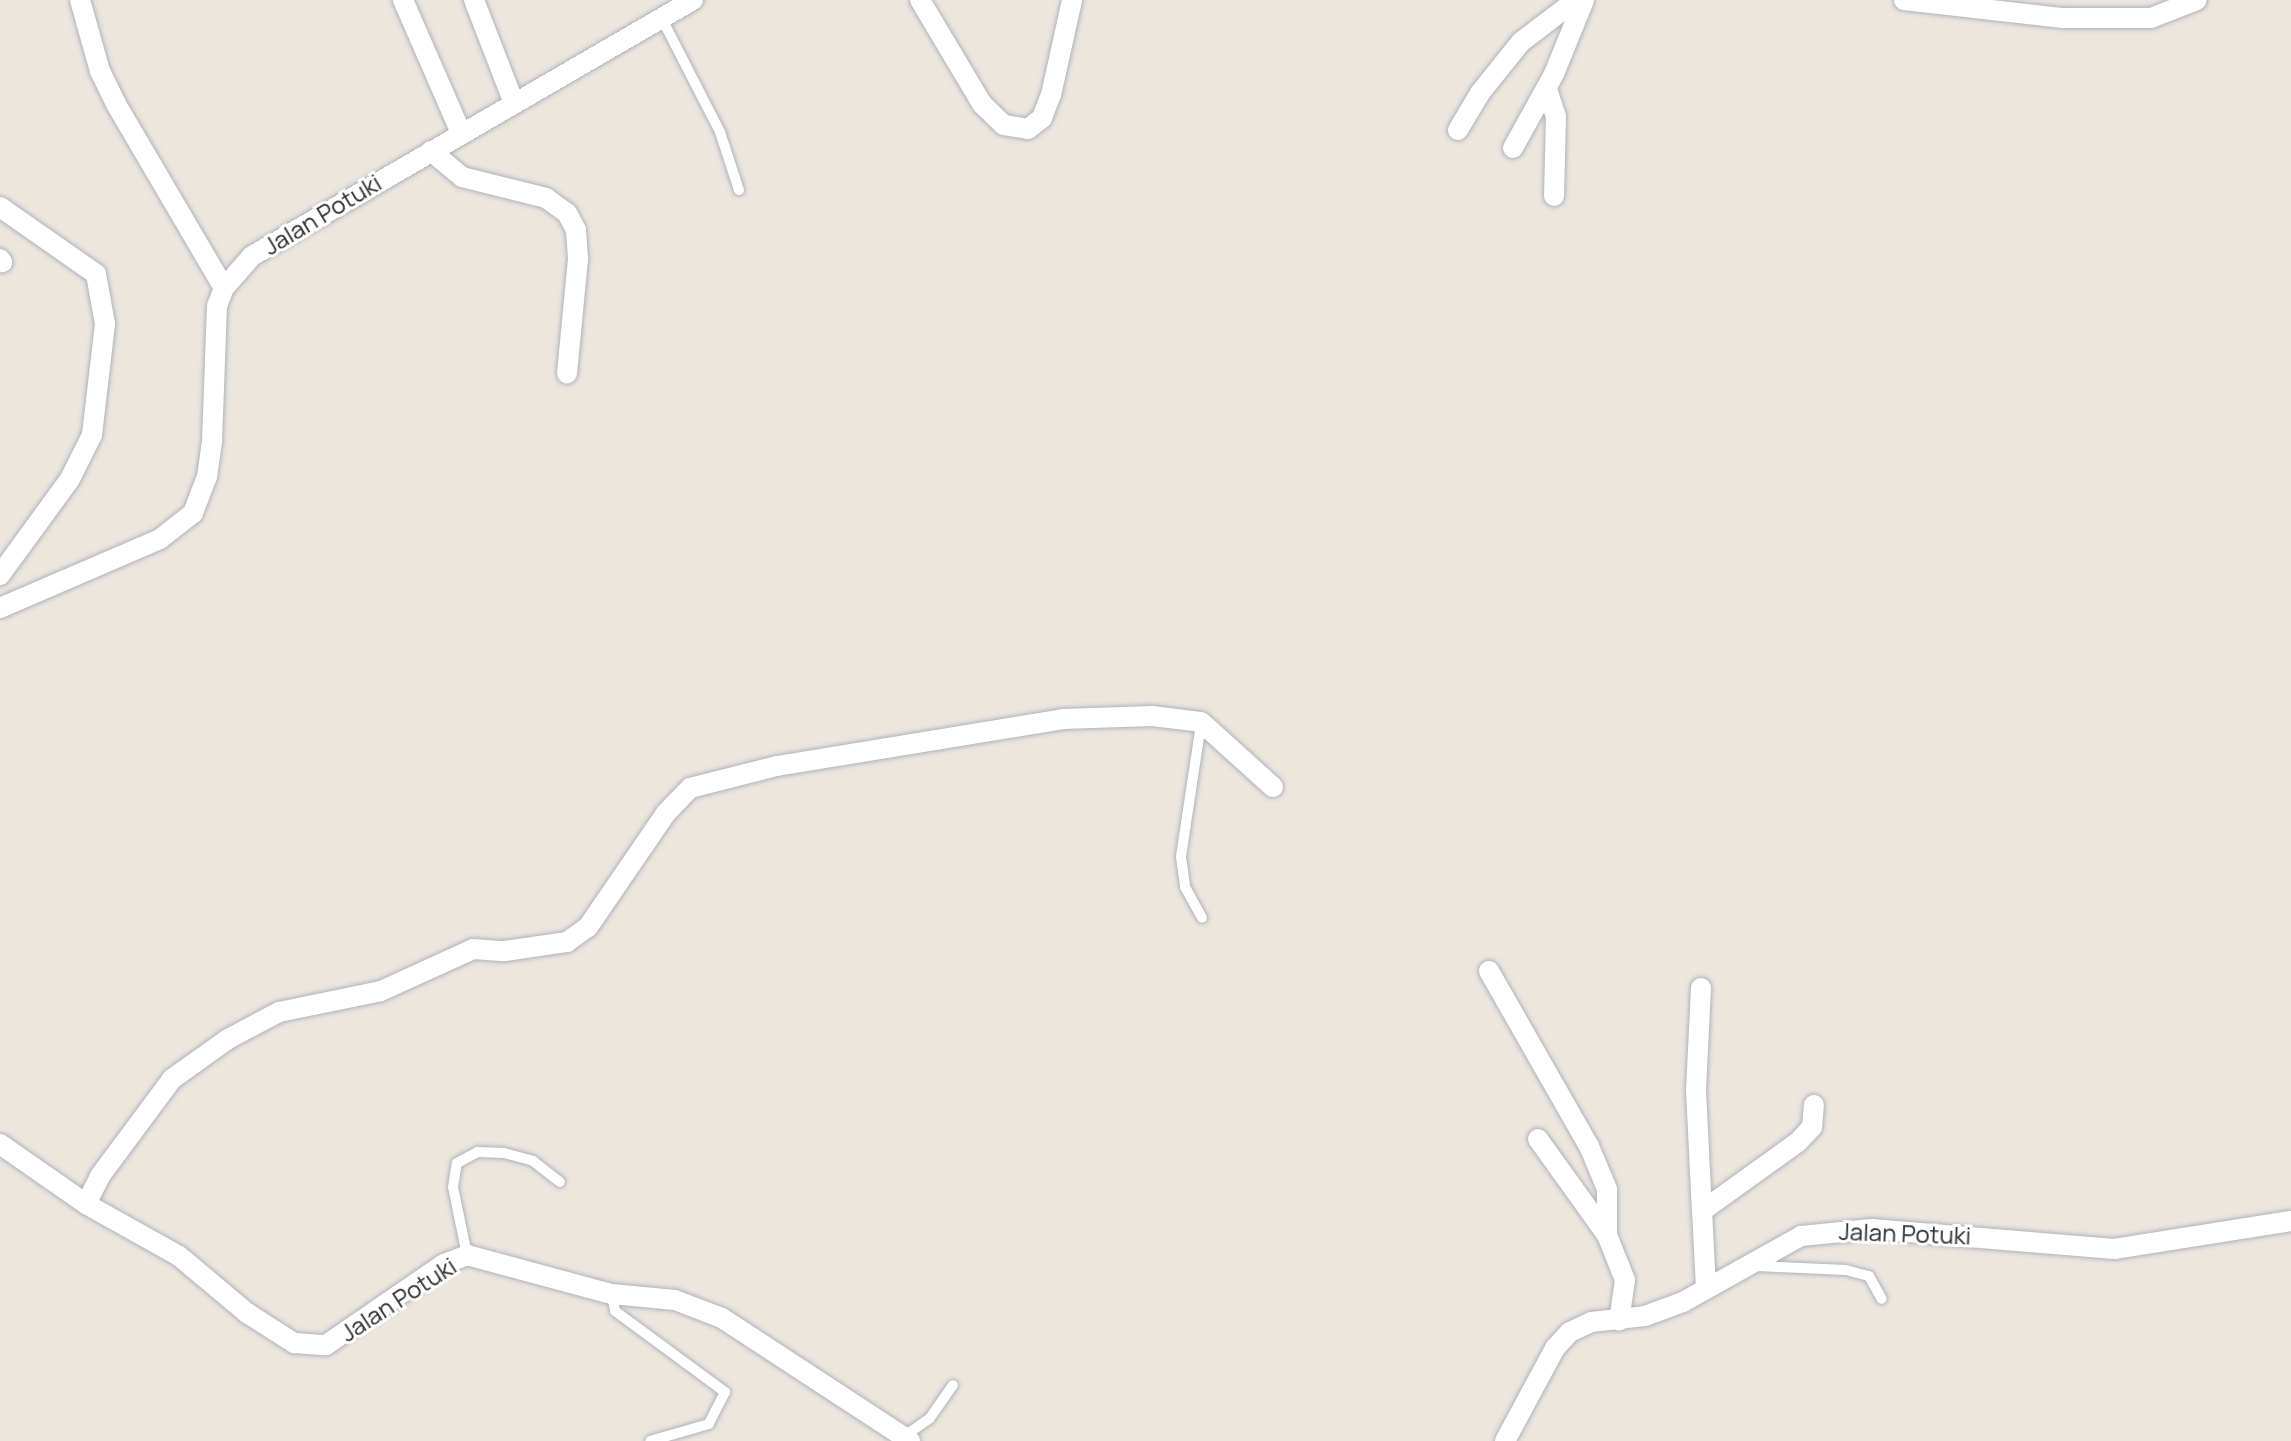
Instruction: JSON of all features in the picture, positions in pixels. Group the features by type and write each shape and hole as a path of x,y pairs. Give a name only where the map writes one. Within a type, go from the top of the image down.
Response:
{"street":[{"path":"0,608 160,539 193,513 210,456 215,334 224,288 116,104 100,71 80,0"},
{"path":"403,0 461,133"},
{"path":"474,0 514,103"},
{"name":"Jalan Potuki","path":"224,288 268,244 693,0"},
{"path":"920,0 982,104 1004,125 1028,129 1042,118 1051,95 1072,0"},
{"path":"1458,130 1521,42 1576,0"},
{"path":"1513,148 1547,89 1584,0"},
{"path":"1904,0 2063,18 2151,18 2197,0"},
{"path":"1547,89 1556,116 1554,196"},
{"path":"431,151 462,177 546,198 567,213 576,230 578,259 567,373"},
{"path":"0,207 96,274 105,324 92,435 70,479 0,575"},
{"path":"86,1204 100,1176 172,1079 228,1039 279,1012 381,991 473,949 505,951 567,942 588,927 666,813 690,788 777,766 1063,719 1152,716 1201,722 1273,787"},
{"path":"1489,971 1589,1146 1607,1189 1607,1235"},
{"path":"1701,988 1696,1090 1706,1289"},
{"path":"1702,1211 1798,1142 1812,1127 1814,1105"},
{"path":"1538,1139 1607,1235 1625,1280 1619,1321"},
{"name":"Jalan Potuki","path":"0,1144 86,1204 179,1256 247,1313 310,1347 326,1345 444,1264 467,1255 612,1294 675,1300 722,1318 906,1439"},
{"name":"Jalan Potuki","path":"1505,1441 1555,1348 1591,1322 1645,1316 1706,1289 1801,1236 1833,1229 2114,1249 2291,1221"}],"lane":[{"path":"662,19 720,132 739,190"},
{"path":"1201,722 1181,857 1185,887 1202,918"},
{"path":"467,1255 453,1187 457,1163 478,1152 504,1153 533,1161 560,1182"},
{"path":"1750,1265 1858,1273 1869,1276 1882,1299"},
{"path":"612,1294 615,1311 725,1392 709,1424 650,1441"},
{"path":"906,1439 930,1418 953,1385"}]}
